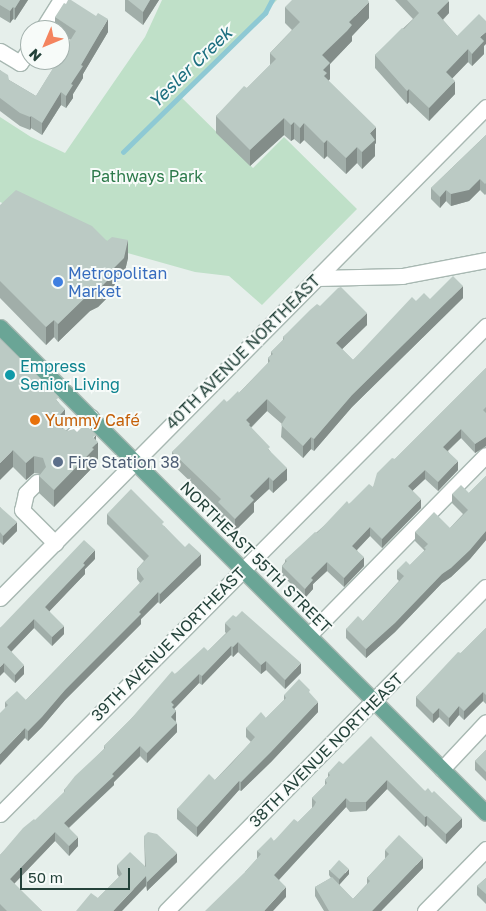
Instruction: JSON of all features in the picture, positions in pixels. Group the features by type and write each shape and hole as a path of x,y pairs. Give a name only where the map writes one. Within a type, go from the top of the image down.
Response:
{"main road":[{"name":"NORTHEAST 55TH STREET","path":"0,327 486,813"}],"street":[{"path":"48,20 61,0"},
{"path":"0,50 20,63"},
{"name":"40TH AVENUE NORTHEAST","path":"0,598 486,107"},
{"path":"316,278 402,276 486,260"},
{"name":"39TH AVENUE NORTHEAST","path":"0,814 486,326"},
{"path":"69,439 91,417"},
{"path":"309,635 486,454"},
{"path":"37,482 26,493 22,510 55,543"},
{"name":"38TH AVENUE NORTHEAST","path":"166,911 486,587"},
{"path":"442,769 486,722"},
{"path":"425,911 486,849"}],"green space":[{"name":"Pathways Park","path":"162,0 277,0 181,97 253,168 284,137 357,209 262,305 229,276 195,272 92,243 0,202 0,117 31,137 65,153 145,37"}],"building":[{"path":"0,0 20,0 15,8 13,7 10,11 0,5"},
{"path":"68,0 71,0 96,16 98,13 108,19 81,65 83,66 71,84 73,85 66,96 61,92 42,123 31,116 20,113 0,98 0,70 8,75 9,80 36,96 52,70 70,70 70,41 76,31 70,27 70,20 60,20 55,17 64,3 66,4"},
{"path":"128,0 150,0 143,12"},
{"path":"292,0 368,0 369,2 349,22 352,25 347,31 322,55 330,63 323,70 327,73 324,76 376,127 370,133 375,140 362,152 357,147 346,158 327,140 324,143 304,123 300,128 294,122 291,125 284,118 250,150 216,116 244,86 247,88 276,59 270,53 300,22 285,7"},
{"path":"407,0 448,0 437,13 457,36 479,14 486,21 486,32 480,37 484,41 472,54 468,49 446,72 455,81 429,108 409,89 407,91 375,55 419,13"},
{"path":"486,135 486,183 480,179 469,190 451,194 446,190 440,197 431,188"},
{"name":"Metropolitan Market","path":"16,190 92,226 107,241 112,237 128,240 124,258 110,272 107,281 98,290 90,293 58,324 54,320 46,327 0,281 0,205"},
{"path":"453,276 463,286 352,395 314,439 311,437 303,446 281,425 286,417 267,399 246,420 270,447 268,449 287,468 273,481 269,477 250,496 254,500 235,519 218,502 221,499 172,452 224,399 227,402 238,391 239,393 270,361 268,358 273,354 271,352 284,339 283,337 310,310 317,304 320,306 338,288 341,287 367,313 336,343 353,360 412,297 416,301 424,293 430,299"},
{"path":"0,339 59,397 56,400 65,409 60,415 62,428 67,431 74,429 77,432 85,424 96,435 93,437 98,442 92,448 94,449 54,490 39,476 46,467 43,458 34,456 26,463 13,450 0,463"},
{"path":"486,368 486,407 483,410 486,413 486,437 475,444 461,429 443,447 458,461 438,482 425,470 408,486 421,499 382,539 370,527 352,546 364,557 344,578 327,562 311,578 313,580 305,589 282,566 287,561 285,560 315,532 317,533 347,501 349,504 369,484 373,487 377,473 392,458 395,459"},
{"path":"486,476 486,531 470,550 442,574 395,623 366,649 346,629 358,616 363,621 404,576 397,570 406,561 410,565 426,549 424,548 428,544 415,532 434,512 450,528 468,510 452,494 461,485 469,493"},
{"path":"131,489 164,522 162,524 185,547 189,543 201,554 160,594 158,592 139,612 141,614 65,690 28,731 25,728 0,754 0,713 8,705 5,702 17,691 26,700 144,579 137,569 149,556 107,514"},
{"path":"0,507 17,522 3,536 0,532"},
{"path":"84,540 95,550 83,563 85,565 45,607 64,626 52,637 34,619 7,647 24,665 15,675 4,663 0,667 0,628"},
{"path":"242,611 301,663 285,680 266,661 261,665 238,642 233,647 231,646 202,676 199,674 171,702 174,705 172,707 176,711 171,717 177,723 147,753 140,746 112,774 114,776 64,823 78,837 69,846 55,832 10,879 42,911 7,911 0,904 0,855 23,828 35,820 65,791 75,776 105,748 104,746 130,720 172,671 175,674 204,647 208,651 231,629 225,623 233,615 236,617"},
{"path":"486,628 486,695 483,692 464,711 459,706 449,718 439,708 433,714 416,697 458,652 461,653"},
{"path":"299,679 318,702 241,782 239,781 197,827 177,809 209,774 215,780 232,763 255,737 246,728 261,712 266,718 286,698 284,695"},
{"path":"371,736 425,791 428,788 432,793 434,791 462,818 446,834 427,816 425,817 387,780 366,802 350,802 346,798 274,875 286,887 264,911 205,911 245,872 261,854 257,851 271,837 274,841 294,819 298,822 314,806 316,802 312,798 327,783 325,780 330,775 328,773 339,761 343,764"},
{"path":"486,750 486,772 475,761"},
{"path":"148,832 157,834 177,853 147,882 146,876 113,911 76,911 91,893 98,898 122,874 117,865 130,852 146,867 144,836"},
{"path":"399,835 423,858 372,911 329,911 315,887 332,877 353,899 370,881 367,878 389,854 385,850"},
{"path":"339,860 349,869 339,879 330,870"},
{"path":"486,878 486,894 477,886"}],"waterway":[{"name":"Yesler Creek","path":"123,152 265,13 272,0"}],"place":[{"name":"Metropolitan Market","path":"58,282"},
{"name":"Empress Senior Living","path":"10,375"},
{"name":"Yummy Café","path":"35,420"},
{"name":"Fire Station 38","path":"58,462"}]}
